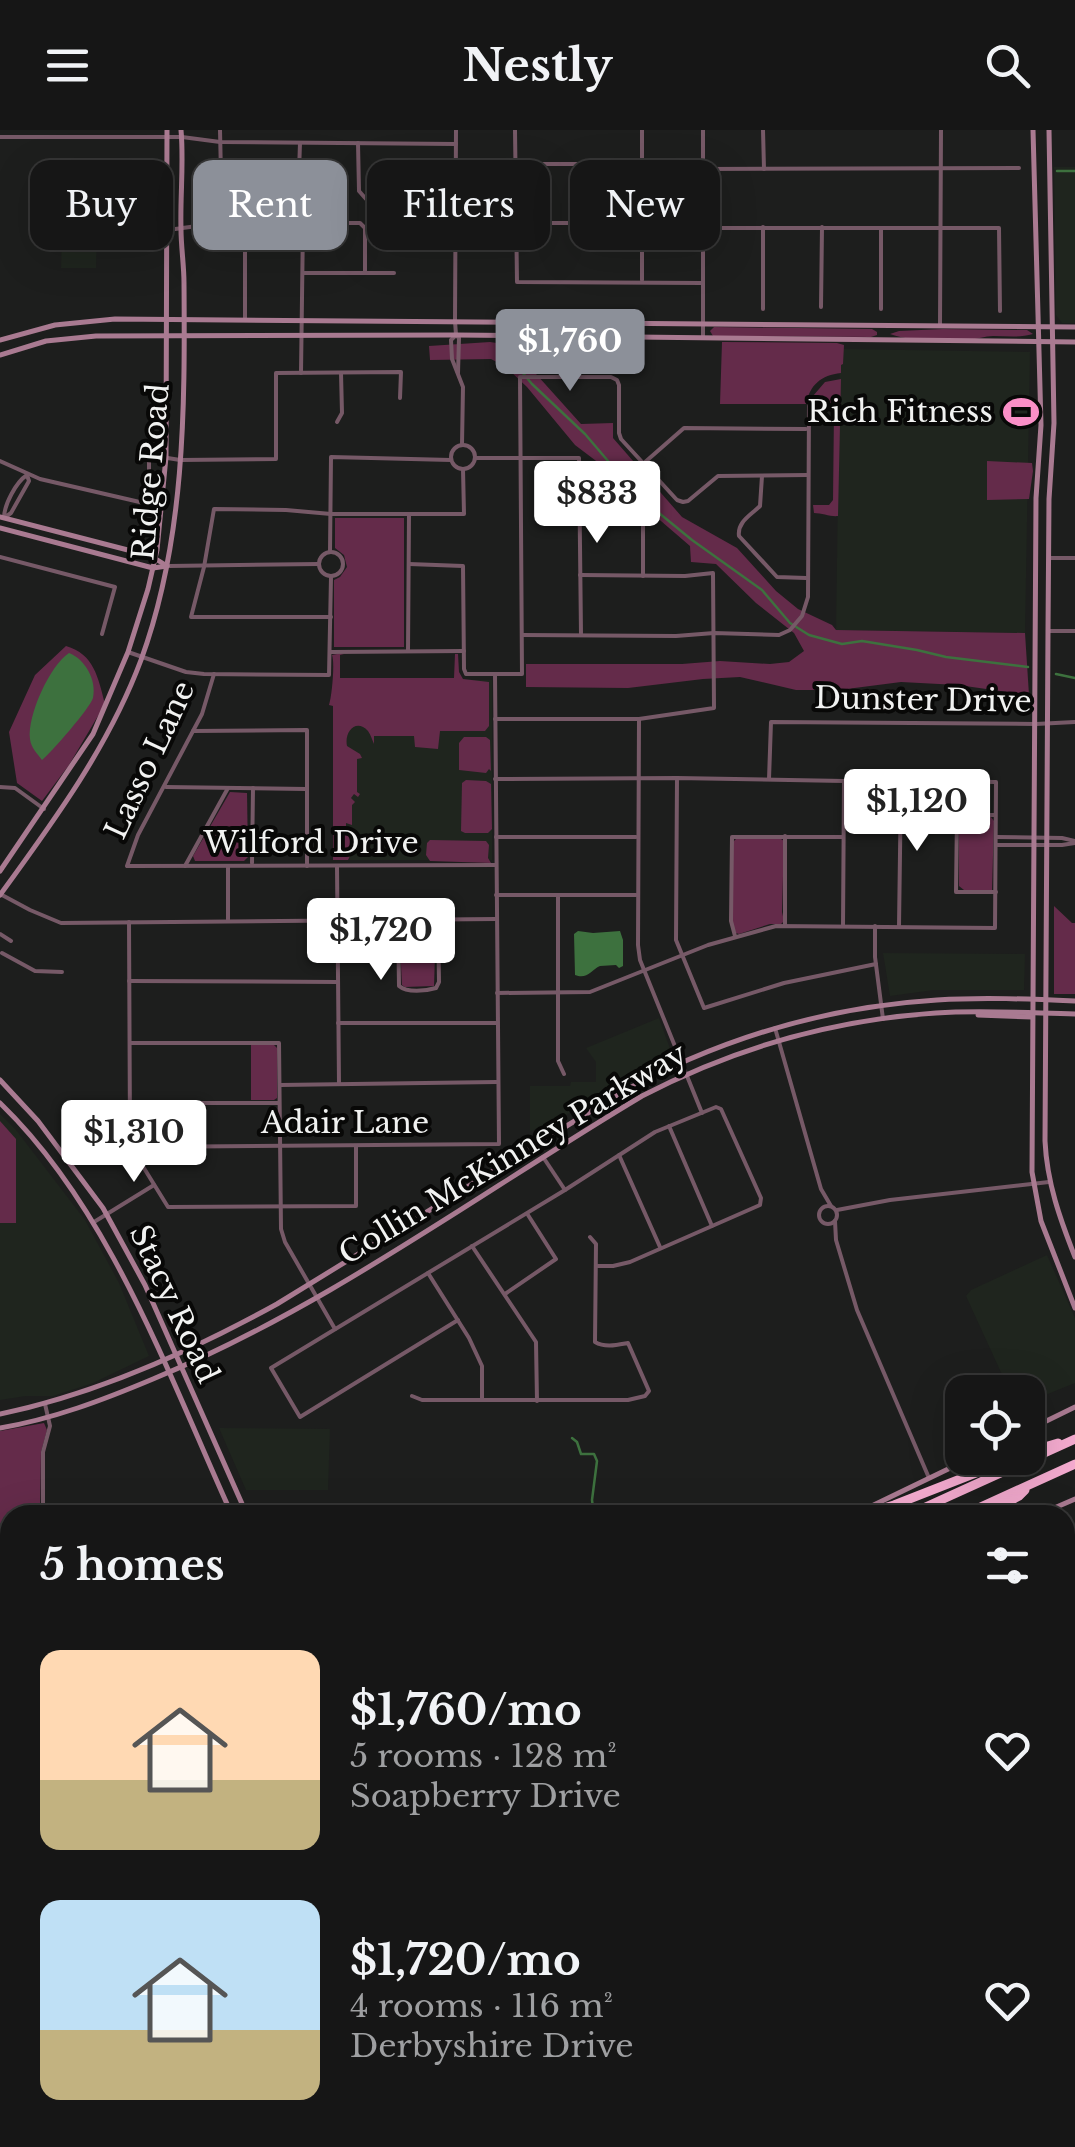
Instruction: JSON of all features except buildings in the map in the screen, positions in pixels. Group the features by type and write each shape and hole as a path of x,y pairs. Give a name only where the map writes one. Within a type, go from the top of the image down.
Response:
{"highway":[{"path":"1045,1446 1075,1439"},
{"path":"930,1505 1075,1439"},
{"path":"985,1505 1075,1464"},
{"path":"894,1505 971,1475"},
{"path":"1002,1505 1030,1484"}],"main road":[{"path":"1034,130 1041,425 1036,506 1031,1141 1041,1221 1075,1308"},
{"path":"1049,130 1053,386 1044,1141 1056,1209 1075,1257"},
{"name":"Ridge Road","path":"168,134 168,160"},
{"name":"Ridge Road","path":"0,894 80,782 124,701 142,658 168,566 180,460 183,361 181,134"},
{"path":"1036,239 1051,239"},
{"name":"Ridge Road","path":"0,871 93,734 128,652 153,568 166,457 168,250"},
{"path":"0,340 55,324 115,319 1075,327"},
{"path":"55,324 57,339"},
{"path":"885,326 885,341"},
{"path":"0,355 57,339 103,336 456,335 1075,342"},
{"path":"183,361 189,345 202,336"},
{"path":"1036,506 1050,506"},
{"path":"2,518 155,558 168,566"},
{"path":"0,528 153,568 168,566"},
{"path":"42,540 45,529"},
{"path":"1036,631 1048,631"},
{"path":"93,734 103,740"},
{"path":"44,809 56,817"},
{"name":"Collin McKinney Parkway","path":"0,1414 96,1388 236,1326 608,1100 714,1048 775,1028 881,1006 937,1000 1075,1001"},
{"name":"Collin McKinney Parkway","path":"0,1428 87,1406 228,1346 686,1073 778,1041 882,1019 960,1013 1075,1014"},
{"name":"Stacy Road","path":"0,1080 29,1111 107,1214 143,1282 243,1505"},
{"name":"Stacy Road","path":"0,1104 64,1178 94,1223 162,1359 227,1505"},
{"path":"18,1121 29,1111"},
{"path":"1045,1422 1075,1408"},
{"path":"876,1505 945,1470"}],"street":[{"path":"220,130 220,160"},
{"path":"456,130 456,160"},
{"path":"515,130 515,160"},
{"path":"642,130 642,160"},
{"path":"703,130 703,160"},
{"path":"763,130 764,169"},
{"path":"940,326 941,130"},
{"path":"0,137 181,134 220,142 456,144"},
{"path":"299,160 300,143"},
{"path":"358,143 359,191 367,199"},
{"path":"720,169 1018,168"},
{"path":"347,224 365,228 365,274"},
{"path":"173,230 193,228"},
{"path":"720,228 999,228 1000,311"},
{"path":"763,310 764,228"},
{"path":"821,307 822,228"},
{"path":"881,309 882,228"},
{"path":"245,250 245,320"},
{"path":"301,373 303,250"},
{"path":"456,250 456,335 452,340 452,360 463,387 462,444"},
{"path":"515,250 516,280 702,283"},
{"path":"642,250 642,282"},
{"path":"702,250 702,338"},
{"path":"303,273 394,273"},
{"path":"576,323 576,377"},
{"path":"0,461 27,475 144,504 150,496 153,476 148,456 180,460 276,459 276,373 400,372 400,398"},
{"path":"337,422 342,413 341,373"},
{"path":"409,564 463,566 466,674 522,674 522,377 617,380 619,433 677,500 683,502 718,476 808,475"},
{"path":"522,636 676,636 714,632 778,635 790,630 807,602 809,406"},
{"path":"644,462 684,428 809,429"},
{"path":"462,444 472,448 476,458 470,467 456,467 452,460 454,448 462,444"},
{"path":"330,552 331,457 452,460"},
{"path":"476,458 579,458 581,635"},
{"path":"331,617 190,618 214,509 464,514 463,469"},
{"path":"2,518 11,514 29,481 27,475"},
{"path":"762,476 760,506 738,528 739,536 777,577 808,578"},
{"path":"408,651 409,514"},
{"path":"580,516 643,515 643,576"},
{"path":"330,552 343,563 341,571 331,577 322,574 318,564 330,552"},
{"path":"0,558 115,587 102,634"},
{"path":"1049,558 1075,558"},
{"path":"168,566 318,564"},
{"path":"495,719 639,719 714,708 713,573 580,575"},
{"path":"128,652 186,672 329,675 331,577"},
{"path":"1048,631 1075,631"},
{"path":"330,652 464,650"},
{"name":"Lasso Lane","path":"127,866 138,835 202,714 214,674"},
{"path":"280,1085 497,1082 495,674"},
{"path":"639,719 638,946 643,972 702,1113"},
{"name":"Dunster Drive","path":"769,778 771,722 1075,722"},
{"path":"193,732 307,730 306,866"},
{"path":"677,778 676,940 704,1008 784,983 876,964"},
{"path":"496,779 844,781 842,926"},
{"path":"497,994 590,992 681,955 768,927 995,928 996,782 901,781 899,926"},
{"path":"164,787 306,789"},
{"path":"0,788 16,788 44,809"},
{"path":"185,866 228,788"},
{"path":"252,866 253,788"},
{"path":"996,815 956,815 956,892 996,892"},
{"path":"785,836 785,925"},
{"path":"996,836 1075,842"},
{"path":"496,837 638,837"},
{"path":"735,937 731,924 732,837 843,837"},
{"path":"996,845 1075,842"},
{"name":"Wilford Drive","path":"127,866 496,865"},
{"path":"228,866 228,921"},
{"path":"337,866 339,1084"},
{"path":"0,894 60,923 496,919"},
{"path":"496,895 638,895"},
{"path":"558,895 558,1061 564,1074"},
{"path":"398,920 399,986 405,990 436,988 438,920"},
{"path":"129,922 132,1147 168,1207 356,1206 356,1146"},
{"path":"875,926 882,1019"},
{"path":"0,934 11,941"},
{"path":"2,953 35,971 62,972"},
{"path":"128,981 338,982"},
{"path":"338,1023 497,1023"},
{"path":"775,1028 821,1189 819,1216 836,1240"},
{"path":"130,1043 279,1042 281,1230 335,1329"},
{"name":"Adair Lane","path":"132,1147 498,1144 497,1082"},
{"path":"129,1104 279,1103"},
{"path":"458,1320 300,1417 271,1368 656,1132 716,1107 724,1114 760,1204 630,1262 596,1266"},
{"path":"669,1126 712,1226"},
{"path":"619,1155 661,1248"},
{"path":"543,1157 565,1190"},
{"path":"821,1209 1049,1182"},
{"path":"94,1223 154,1185"},
{"path":"821,1189 834,1208 836,1240 862,1323 929,1478"},
{"path":"505,1294 556,1259 526,1213"},
{"path":"825,1223 835,1221"},
{"path":"412,1396 422,1400 537,1401 628,1400 645,1396 649,1391 628,1344 595,1342 596,1244 590,1237"},
{"path":"472,1246 536,1342 537,1401"},
{"path":"428,1272 482,1366 482,1401"},
{"path":"43,1505 43,1452 50,1426 44,1404"}],"shaded area":[{"path":"1054,167 1075,167 1075,323 1062,323 1056,315"},
{"path":"62,250 96,250 96,268 61,268"},
{"path":"714,327 872,329 877,335 713,336 710,331"},
{"path":"943,329 1027,330 1033,334 939,341 890,334"},
{"path":"490,342 510,345 581,424 613,423 613,438 682,517 737,548 798,609 836,630 1025,633 1029,695 901,682 839,690 796,690 740,677 628,688 526,687 526,664 770,664 789,662 804,651 794,633 716,564 691,562 690,546 612,473 575,445 506,367 491,359 430,360 429,346"},
{"path":"722,342 837,343 844,345 843,364 841,373 814,386 806,404 720,404"},
{"path":"840,349 1030,352 1025,633 836,630"},
{"path":"841,379 835,516 814,513 813,505 829,505 833,500 834,411 829,405 812,405 813,396 825,382"},
{"path":"987,461 1032,463 1029,499 987,500"},
{"path":"335,518 404,518 404,647 334,647 334,580 347,567 344,555 335,548"},
{"path":"66,646 89,661 105,704 69,765 42,801 17,783 9,732 35,675"},
{"path":"69,653 88,671 93,698 42,760 31,742 32,718 48,679"},
{"path":"344,654 340,655 340,678 454,678 458,654 463,679 489,682 489,726 485,731 440,731 438,749 415,747 414,736 374,736 374,744 364,727 355,726 349,732 347,746 362,758 357,759 360,794 351,798 355,802 352,825 346,823 351,828 350,856 348,860 333,860 333,706 329,705 332,655"},
{"path":"339,680 492,680 492,860 334,860 334,686"},
{"path":"464,737 490,740 491,771 459,770 459,743"},
{"path":"466,780 491,784 492,829 488,833 461,831 462,783"},
{"path":"230,792 247,793 248,857 244,861 195,861 193,856"},
{"path":"965,817 991,817 994,821 992,890 964,890 959,886 959,822"},
{"path":"737,838 784,841 781,924 736,933 733,842"},
{"path":"430,840 486,841 491,863 430,861 426,855"},
{"path":"1054,906 1075,923 1075,994 1054,994"},
{"path":"399,924 436,924 434,986 402,985"},
{"path":"620,931 623,966 600,966 586,975 575,975 574,934"},
{"path":"883,953 1025,954 1024,990 934,990 890,996"},
{"path":"659,1018 673,1057 530,1131 530,1086 596,1082 596,1062 586,1048"},
{"path":"273,1044 277,1048 274,1100 251,1100 251,1045"},
{"path":"0,1114 85,1220 119,1283 149,1356 93,1383 53,1396 0,1400"},
{"path":"0,1121 16,1139 16,1223 0,1223"},
{"path":"1047,1255 1075,1318 1075,1383 1045,1395 1045,1375 1002,1375 966,1296 971,1290"},
{"path":"44,1423 47,1430 41,1452 40,1505 0,1505 0,1431"},
{"path":"219,1428 330,1429 328,1490 246,1490"}],"waterway":[{"path":"1057,171 1075,171"},
{"path":"502,348 637,495 762,590 790,623 809,635 842,644 862,641 1028,667"},
{"path":"1056,674 1075,678"},
{"path":"572,1438 581,1454 594,1454 597,1461 593,1505"}],"place":[{"name":"Rich Fitness","path":"1021,412"}]}
